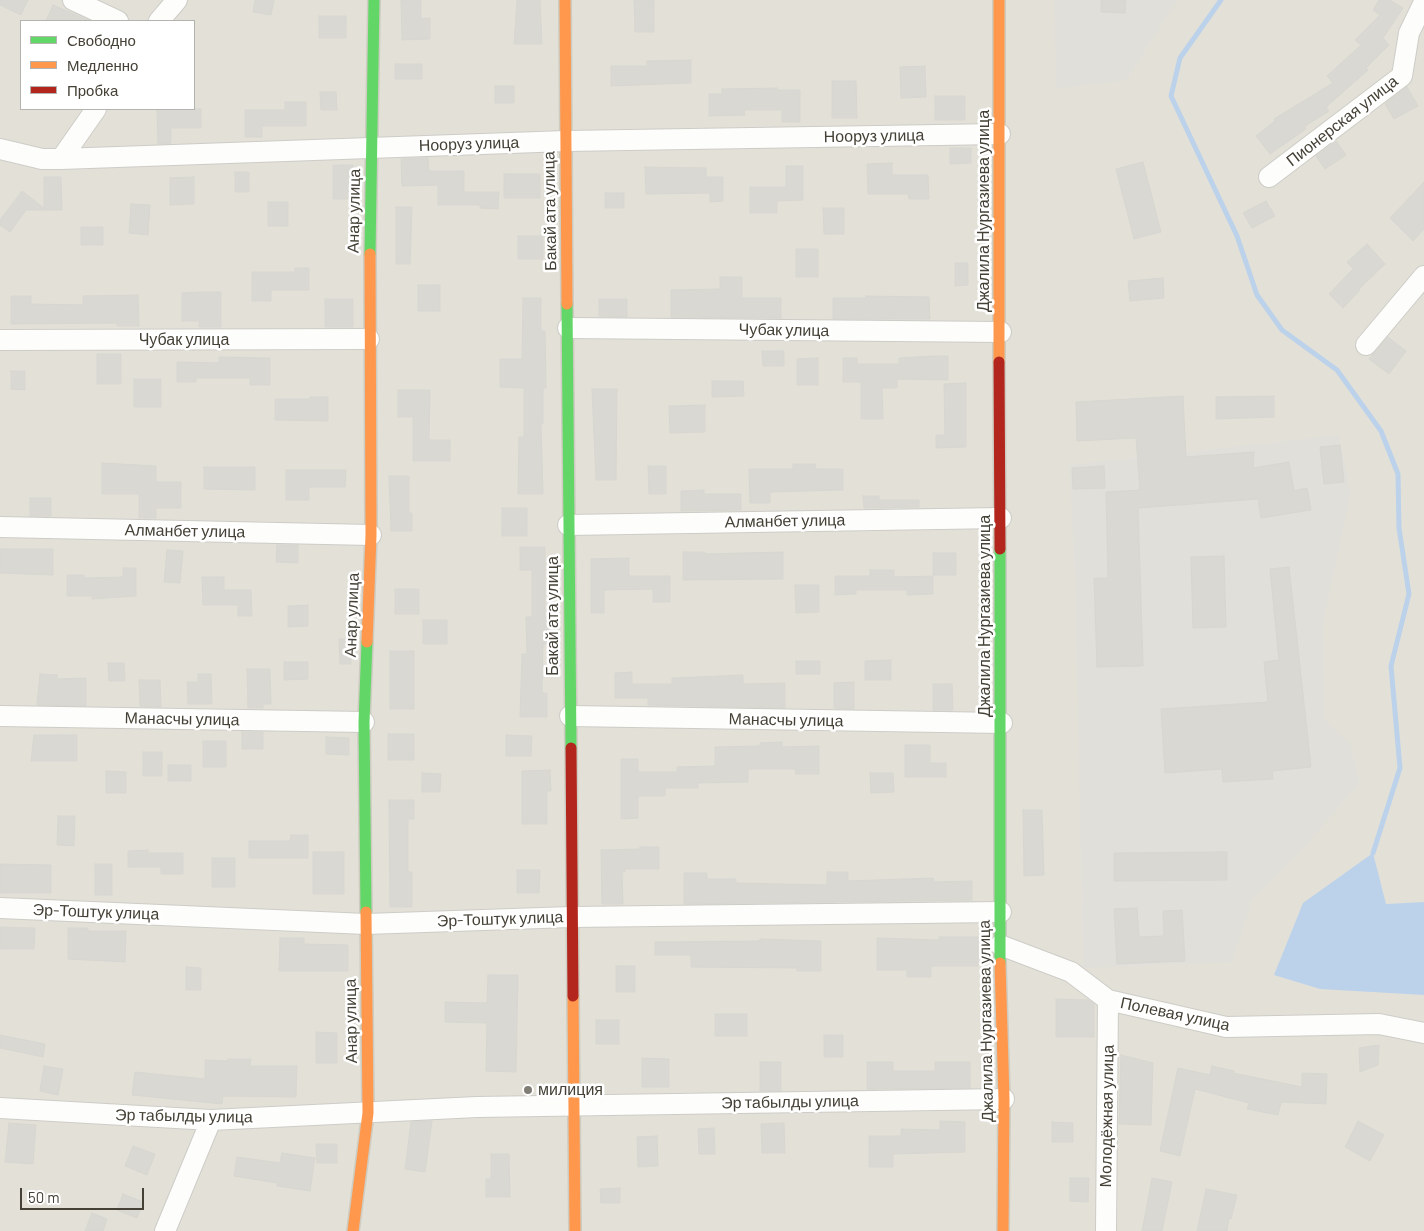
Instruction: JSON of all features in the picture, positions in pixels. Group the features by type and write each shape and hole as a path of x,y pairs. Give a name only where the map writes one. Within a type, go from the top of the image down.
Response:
{"street":[{"path":"73,0 116,20"},
{"path":"160,20 177,0"},
{"name":"Анар улица","path":"353,1231 368,1113 364,722 371,535 369,339 374,0"},
{"name":"Бакай ата улица","path":"565,0 570,917 575,1105 574,1231"},
{"name":"Джалила Нургазиева улица","path":"999,0 1002,723 1000,945 1004,1099 1003,1231"},
{"name":"Пионерская улица","path":"1269,177 1402,76 1409,33 1424,2"},
{"path":"61,159 95,110"},
{"name":"Нооруз улица","path":"0,149 42,159 61,159 566,141 1000,134"},
{"path":"1366,345 1424,276"},
{"name":"Чубак улица","path":"568,328 1001,332"},
{"name":"Чубак улица","path":"0,340 369,339"},
{"name":"Алманбет улица","path":"568,525 1001,518"},
{"name":"Алманбет улица","path":"0,527 371,535"},
{"name":"Манасчы улица","path":"0,716 364,722"},
{"name":"Манасчы улица","path":"570,716 1002,723"},
{"name":"Эр-Тоштук улица","path":"0,908 366,924 570,917 1001,912"},
{"name":"Полевая улица","path":"1000,945 1071,972 1108,1000 1226,1027 1379,1024 1424,1033"},
{"name":"Молодёжная улица","path":"1106,1231 1108,1000"},
{"name":"Эр табылды улица","path":"0,1108 211,1120 477,1107 1004,1099"},
{"path":"165,1231 211,1120"}],"shaded area":[{"path":"0,0 1424,0 1424,1231 0,1231"},
{"path":"1054,0 1178,0 1127,80 1056,89"},
{"path":"1339,435 1351,493 1323,624 1324,719 1350,743 1360,783 1299,854 1253,899 1232,962 1083,968 1075,577 1069,465"}],"water":[{"path":"1373,853 1386,904 1424,902 1424,995 1320,989 1274,975 1303,903"}],"building":[{"path":"0,0 28,0 21,15 0,5"},
{"path":"255,0 274,0 271,15 253,12"},
{"path":"401,0 421,0 421,19 430,18 430,39 402,40"},
{"path":"517,0 540,0 542,44 514,44"},
{"path":"634,0 654,0 654,32 635,32"},
{"path":"1101,0 1126,0 1125,13 1101,12"},
{"path":"1379,0 1390,0 1403,8 1383,38 1389,45 1366,68 1368,70 1326,107 1329,111 1305,126 1306,129 1270,154 1256,136 1275,121 1274,119 1333,83 1327,76 1361,45 1355,40 1380,15 1373,10"},
{"path":"53,5 88,20 46,20"},
{"path":"319,16 346,16 346,38 319,38"},
{"path":"691,60 691,83 611,86 611,66 647,66 647,61"},
{"path":"395,64 422,64 422,79 395,79"},
{"path":"925,66 926,97 901,98 900,67"},
{"path":"832,81 856,81 857,118 832,118"},
{"path":"495,86 514,86 514,103 495,103"},
{"path":"1407,87 1418,106 1394,119 1385,104"},
{"path":"777,88 777,90 800,90 800,122 782,122 782,110 744,110 745,115 709,116 709,94 722,94 722,89"},
{"path":"320,92 336,92 337,110 321,110"},
{"path":"935,96 965,96 965,120 935,120"},
{"path":"285,102 306,102 306,126 262,126 262,137 245,137 245,110 285,110"},
{"path":"201,109 201,128 171,128 171,143 158,144 157,110"},
{"path":"1336,141 1346,155 1325,169 1316,156"},
{"path":"950,148 971,148 971,163 950,164"},
{"path":"428,158 429,171 464,171 464,192 499,192 498,209 480,208 480,205 438,205 438,185 402,186 401,159"},
{"path":"1143,162 1161,232 1134,239 1116,169"},
{"path":"892,163 892,175 928,175 929,199 909,199 908,194 868,194 867,164"},
{"path":"333,165 353,165 354,199 333,199"},
{"path":"786,166 803,166 803,200 777,201 777,213 750,213 750,187 786,187"},
{"path":"645,167 706,168 706,177 723,177 723,201 710,202 710,193 646,194"},
{"path":"235,172 249,172 249,192 235,192"},
{"path":"504,174 540,174 540,198 504,198"},
{"path":"44,177 61,177 62,210 26,210 10,232 0,225 0,220 22,191 44,208"},
{"path":"194,177 194,204 170,205 170,178"},
{"path":"1424,182 1424,229 1413,241 1390,218"},
{"path":"605,193 624,193 624,208 605,208"},
{"path":"1266,201 1275,216 1252,228 1243,213"},
{"path":"268,202 288,202 288,226 268,226"},
{"path":"131,204 150,205 148,235 129,233"},
{"path":"396,207 412,207 410,264 396,264"},
{"path":"823,208 844,208 844,234 824,234"},
{"path":"81,227 103,227 103,245 81,245"},
{"path":"518,236 543,236 543,259 518,259"},
{"path":"1367,244 1385,264 1359,289 1343,308 1329,294 1353,269 1347,262"},
{"path":"796,249 818,249 818,277 796,277"},
{"path":"955,263 968,263 968,285 955,286"},
{"path":"295,268 309,268 309,290 271,290 271,301 252,301 252,272 295,272"},
{"path":"720,277 742,277 742,298 781,298 781,318 671,317 671,290 720,289"},
{"path":"1163,278 1164,298 1130,301 1128,281"},
{"path":"418,285 440,285 440,311 418,311"},
{"path":"221,292 221,327 199,327 199,321 182,321 182,293"},
{"path":"138,295 139,326 117,326 117,323 11,324 11,296 31,296 31,304 83,305 83,296"},
{"path":"866,296 929,297 930,319 833,319 833,298 866,298"},
{"path":"523,298 541,298 541,331 545,331 546,388 543,388 543,424 541,424 543,494 518,494 519,437 524,437 524,388 500,387 500,359 522,359"},
{"path":"325,299 353,299 353,327 325,327"},
{"path":"599,299 627,299 627,317 599,316"},
{"path":"1388,337 1406,351 1389,374 1369,359"},
{"path":"762,351 784,351 784,366 763,366"},
{"path":"97,354 121,354 121,384 97,384"},
{"path":"948,356 948,380 897,379 897,388 882,388 883,419 861,419 861,382 843,382 843,358 857,358 857,364 899,364 899,358"},
{"path":"219,357 270,358 270,385 250,385 250,378 196,378 196,382 177,382 177,362 219,363"},
{"path":"818,358 818,385 797,385 797,359"},
{"path":"11,371 25,371 25,390 11,389"},
{"path":"134,379 161,379 161,407 134,407"},
{"path":"712,381 743,381 744,396 712,397"},
{"path":"966,383 966,447 936,448 936,435 945,435 944,384"},
{"path":"592,389 617,389 616,480 596,480"},
{"path":"398,390 430,390 429,440 450,440 450,461 413,461 413,417 398,417"},
{"path":"1183,396 1186,457 1254,452 1253,468 1289,462 1294,491 1307,488 1311,510 1261,518 1258,499 1138,508 1143,666 1097,667 1094,578 1108,578 1106,492 1140,490 1136,438 1077,441 1076,402"},
{"path":"1274,396 1274,417 1216,419 1216,397"},
{"path":"310,397 328,397 328,421 275,420 275,399 310,399"},
{"path":"705,405 705,432 670,433 669,406"},
{"path":"1340,445 1344,482 1324,484 1320,447"},
{"path":"102,463 156,466 156,482 181,482 181,508 156,508 156,518 139,518 139,494 102,494"},
{"path":"793,464 815,464 816,469 843,469 843,490 770,492 770,503 750,503 749,469 793,469"},
{"path":"648,466 666,466 666,494 649,494"},
{"path":"1104,466 1105,488 1073,489 1072,468"},
{"path":"204,467 255,467 255,490 204,489"},
{"path":"286,470 346,470 345,487 309,487 309,500 286,500"},
{"path":"389,476 409,476 409,513 412,513 412,531 391,531"},
{"path":"704,490 704,494 741,494 741,510 681,511 681,491"},
{"path":"863,496 879,496 879,500 919,500 919,507 864,508"},
{"path":"30,498 51,498 51,516 30,516"},
{"path":"502,508 527,508 527,536 502,536"},
{"path":"277,545 298,545 298,563 276,562"},
{"path":"520,547 545,547 545,617 549,617 549,644 543,644 542,693 547,693 547,717 520,717 522,654 527,654 526,617 532,617 532,570 520,570"},
{"path":"0,549 53,549 53,575 0,573"},
{"path":"167,550 183,551 180,583 164,582"},
{"path":"683,552 705,552 705,554 783,552 783,579 683,580"},
{"path":"933,553 956,553 956,575 933,575"},
{"path":"1224,556 1226,627 1193,628 1191,557"},
{"path":"629,558 629,576 670,576 670,602 653,602 653,589 604,590 604,613 591,613 591,559"},
{"path":"1289,567 1311,767 1272,771 1273,779 1223,782 1222,769 1165,773 1161,709 1268,702 1264,662 1279,660 1270,569"},
{"path":"123,568 136,568 136,596 92,599 92,596 67,596 67,575 84,575 84,578 123,577"},
{"path":"870,570 894,570 894,577 933,576 933,594 907,595 907,590 856,590 856,594 835,595 835,576 870,576"},
{"path":"202,577 224,577 224,590 251,590 252,616 238,616 238,605 203,605"},
{"path":"795,585 819,585 819,612 796,613"},
{"path":"395,589 419,589 419,614 395,614"},
{"path":"308,605 308,626 288,627 288,606"},
{"path":"423,620 447,620 447,644 423,644"},
{"path":"339,639 351,639 351,664 340,664"},
{"path":"390,651 414,651 414,709 390,709"},
{"path":"891,660 891,680 865,680 865,661"},
{"path":"796,661 820,661 820,674 796,674"},
{"path":"284,662 308,662 308,679 284,680"},
{"path":"108,663 124,663 125,681 109,681"},
{"path":"247,669 270,669 271,704 263,704 263,708 248,708"},
{"path":"632,672 632,684 672,684 672,678 743,675 743,684 785,683 785,708 648,705 648,698 615,698 615,673"},
{"path":"40,674 57,675 57,679 86,678 86,706 37,705"},
{"path":"198,674 211,674 212,704 188,704 187,682 198,682"},
{"path":"139,680 160,680 161,707 140,706"},
{"path":"854,682 854,709 834,708 834,683"},
{"path":"933,684 952,684 953,710 933,710"},
{"path":"242,732 263,732 263,749 242,749"},
{"path":"388,734 414,734 414,760 388,760"},
{"path":"34,735 77,735 77,761 31,761"},
{"path":"506,735 532,736 531,756 506,756"},
{"path":"326,737 349,738 349,755 326,754"},
{"path":"203,741 226,741 226,767 203,767"},
{"path":"782,742 782,747 819,746 819,774 796,774 795,769 748,769 748,782 698,783 698,788 665,788 665,796 638,796 638,818 621,819 621,759 638,759 638,772 677,772 677,767 715,766 715,747 760,746 760,743"},
{"path":"905,745 930,745 930,763 946,763 946,777 905,777"},
{"path":"143,752 162,752 162,776 143,776"},
{"path":"168,765 191,765 191,781 168,781"},
{"path":"550,770 551,791 547,791 547,824 522,824 522,771"},
{"path":"106,771 126,772 126,793 106,793"},
{"path":"422,773 441,774 440,792 422,792"},
{"path":"870,773 893,773 894,792 871,793"},
{"path":"389,800 414,800 414,819 408,819 408,872 412,872 412,907 390,907"},
{"path":"1023,810 1042,810 1044,875 1024,876"},
{"path":"58,816 75,816 74,846 57,845"},
{"path":"291,835 308,835 308,858 249,858 249,841 290,841"},
{"path":"640,847 659,847 659,869 625,869 625,872 622,872 623,904 602,904 601,850 640,849"},
{"path":"148,850 148,853 183,853 183,874 161,874 161,867 128,867 128,851"},
{"path":"313,852 344,852 344,894 313,894"},
{"path":"1227,852 1227,880 1114,881 1114,853"},
{"path":"212,858 235,858 235,887 212,887"},
{"path":"0,864 51,865 51,893 0,893"},
{"path":"95,864 112,864 112,895 95,895"},
{"path":"517,870 540,870 539,893 517,893"},
{"path":"827,872 848,872 848,881 933,878 934,882 972,881 972,900 684,904 684,873 707,873 707,879 736,879 736,883 827,885"},
{"path":"1137,908 1139,937 1164,936 1163,911 1182,910 1185,961 1117,964 1114,909"},
{"path":"0,927 35,928 34,949 0,949"},
{"path":"68,928 88,928 88,931 126,931 125,962 68,959"},
{"path":"939,937 978,937 978,966 931,966 931,977 907,977 907,970 877,970 877,938 939,940"},
{"path":"280,938 304,938 304,944 348,945 348,971 279,971"},
{"path":"760,939 821,941 821,971 797,971 797,968 691,967 691,955 655,955 655,942 760,941"},
{"path":"616,966 635,966 635,992 616,992"},
{"path":"186,967 201,968 201,990 186,990"},
{"path":"488,975 518,975 516,1072 486,1071 487,1023 445,1022 445,1002 487,1003"},
{"path":"1056,999 1088,1000 1094,1004 1094,1037 1056,1037"},
{"path":"715,1014 747,1014 747,1036 715,1036"},
{"path":"596,1020 619,1020 619,1044 596,1044"},
{"path":"316,1032 337,1033 337,1063 316,1063"},
{"path":"0,1035 45,1044 43,1057 0,1048"},
{"path":"824,1035 843,1035 843,1057 824,1057"},
{"path":"1379,1045 1378,1065 1360,1072 1359,1048"},
{"path":"1121,1055 1153,1063 1151,1125 1119,1124"},
{"path":"642,1058 669,1059 669,1087 642,1087"},
{"path":"228,1059 251,1059 250,1066 297,1066 296,1097 223,1096 222,1104 132,1095 135,1072 205,1079 205,1060 228,1061"},
{"path":"760,1062 781,1062 781,1091 760,1091"},
{"path":"867,1062 893,1062 893,1071 935,1071 935,1062 970,1062 970,1088 867,1089"},
{"path":"44,1066 63,1069 58,1095 40,1091"},
{"path":"1212,1066 1234,1071 1233,1073 1302,1087 1302,1073 1327,1074 1326,1104 1281,1102 1278,1115 1247,1109 1249,1103 1195,1089 1180,1156 1160,1151 1178,1068 1210,1075"},
{"path":"432,1121 425,1172 405,1169 411,1122"},
{"path":"940,1121 965,1122 965,1152 893,1154 893,1167 869,1167 869,1136 901,1136 901,1129 940,1130"},
{"path":"1358,1121 1384,1135 1370,1161 1345,1147"},
{"path":"1052,1122 1073,1123 1073,1142 1052,1142"},
{"path":"9,1123 36,1125 33,1164 5,1162"},
{"path":"784,1123 785,1153 762,1153 761,1124"},
{"path":"714,1128 715,1154 699,1154 698,1129"},
{"path":"657,1136 658,1166 638,1167 637,1137"},
{"path":"316,1144 337,1144 337,1163 317,1163"},
{"path":"133,1146 155,1154 147,1175 125,1166"},
{"path":"282,1153 315,1158 310,1191 234,1176 237,1157 280,1163"},
{"path":"491,1154 509,1154 510,1197 486,1197 486,1179 491,1179"},
{"path":"1070,1178 1089,1178 1088,1202 1070,1201"},
{"path":"1152,1178 1172,1182 1162,1231 1142,1231"},
{"path":"620,1188 620,1203 601,1203 600,1189"},
{"path":"1206,1189 1237,1195 1231,1219 1229,1218 1227,1231 1197,1231"},
{"path":"123,1194 143,1202 137,1218 117,1210"},
{"path":"92,1213 107,1219 103,1231 85,1231"}],"waterway":[{"path":"1221,0 1180,58 1171,96 1237,236 1257,295 1282,330 1337,370 1381,431 1398,474 1399,528 1409,594 1391,666 1400,768 1373,853"}],"traffic: fast":[{"path":"370,254 374,0"},
{"path":"567,304 571,748"},
{"path":"1000,549 1000,963"},
{"path":"366,912 364,722 367,642"}],"traffic: slow":[{"path":"565,0 567,304"},
{"path":"999,0 999,362"},
{"path":"367,642 371,535 370,254"},
{"path":"353,1231 368,1113 366,912"},
{"path":"1000,963 1004,1099 1003,1231"},
{"path":"573,996 575,1231"}],"traffic: jam":[{"path":"999,362 1000,549"},
{"path":"571,748 573,996"}],"place":[{"name":"милиция","path":"528,1090"}]}
